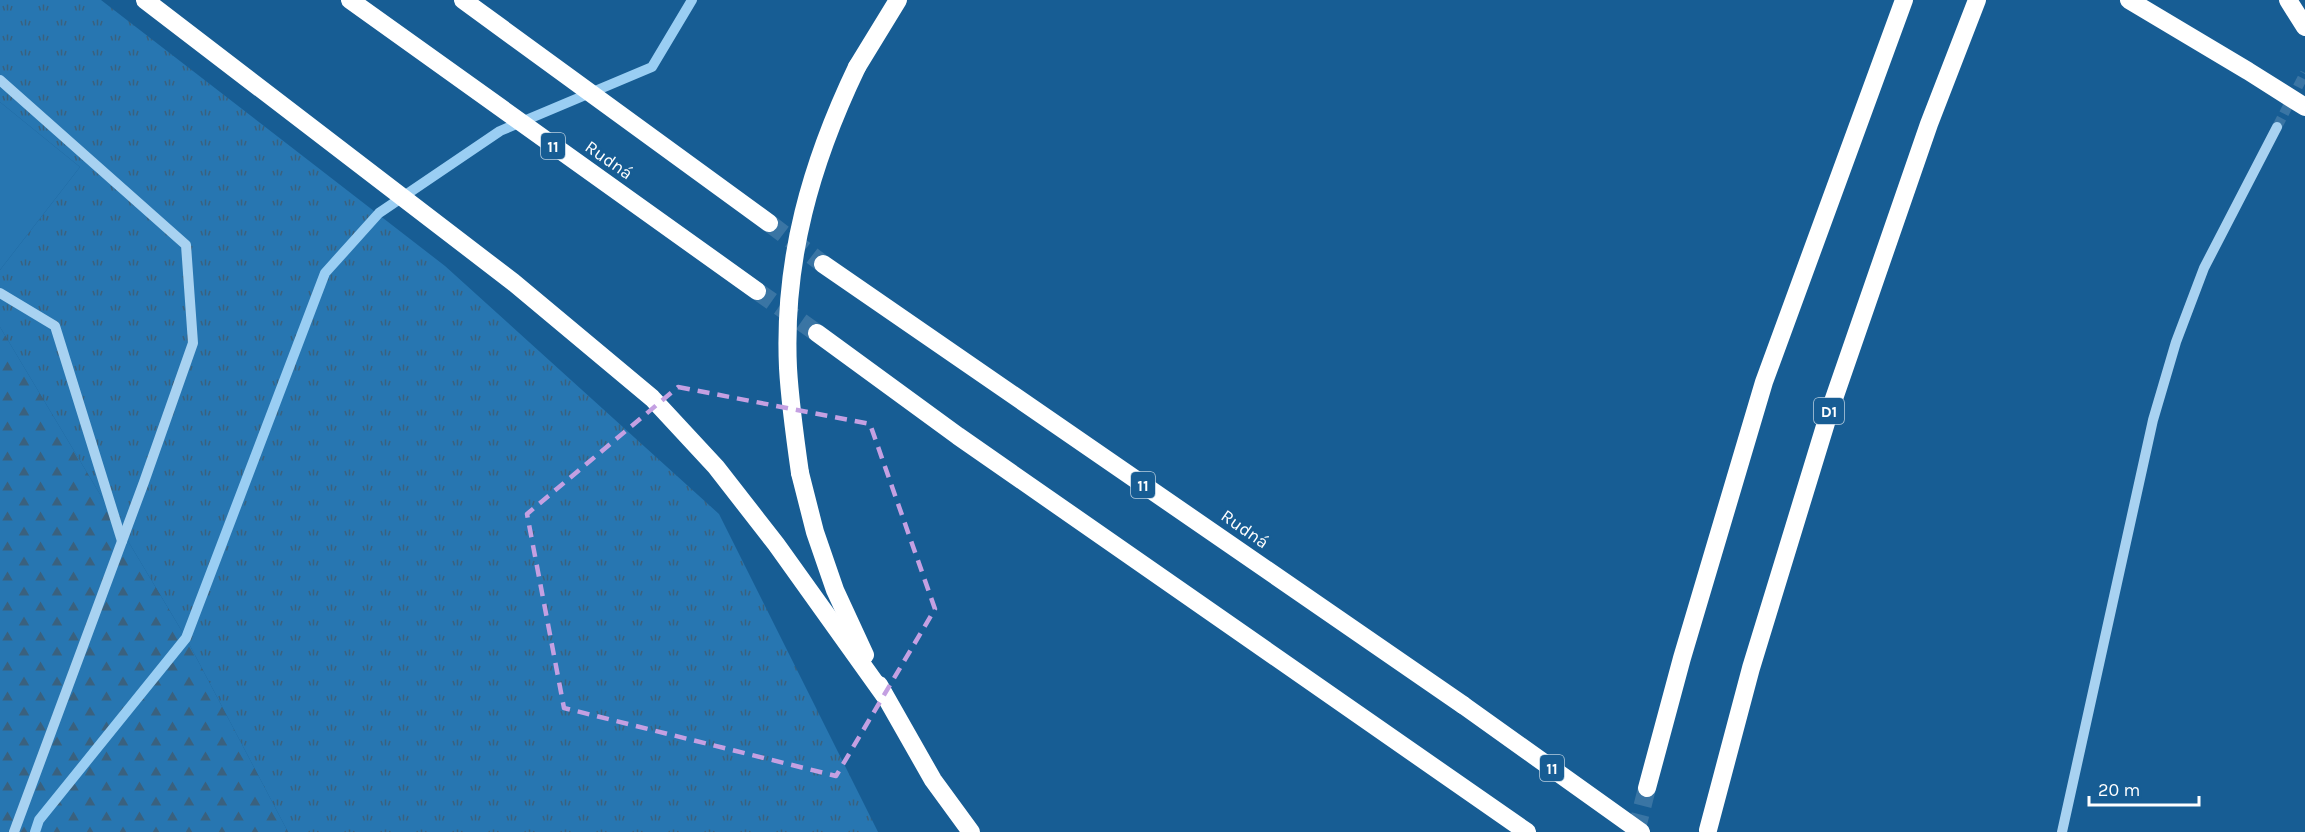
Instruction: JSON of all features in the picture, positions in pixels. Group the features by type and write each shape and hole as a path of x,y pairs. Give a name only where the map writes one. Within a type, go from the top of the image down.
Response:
{"highway":[{"path":"145,0 513,282 652,398 716,467 776,544 884,695"},
{"name":"Rudná","path":"350,0 757,291"},
{"path":"463,0 769,223"},
{"path":"898,0 857,67 820,150 805,201 795,252 788,310 788,367 800,473 815,532 835,590 884,695 933,780 971,832"},
{"path":"1647,788 1682,658 1764,382 1904,0"},
{"name":"D1","path":"1708,830 1751,668 1828,413 1929,124 1977,0"},
{"path":"2129,0 2248,70 2305,107"},
{"path":"2288,0 2305,27"},
{"name":"Rudná","path":"823,264 1463,705 1641,832"},
{"path":"817,333 958,436 1527,832"}],"lane":[{"path":"0,80 186,245 193,343 14,832"},
{"path":"2062,832 2153,420 2176,342 2204,268 2277,127"},
{"path":"0,293 55,326 122,541"}],"highlighted area":[{"path":"678,387 870,424 935,609 836,776 564,708 527,514"}],"green space":[{"path":"0,0 101,0 445,266 719,514 878,832 288,832 186,638 0,327 0,270 80,167 0,102"},
{"path":"0,102 80,167 0,270"},
{"path":"0,327 186,638 288,832 0,832"}],"waterway":[{"path":"35,832 39,820 186,638 325,273 379,213 500,131 652,67 692,0"}],"tunnel":[{"path":"2277,127 2305,73"},
{"path":"769,223 823,264"},
{"path":"757,291 817,333"},
{"path":"1636,832 1647,788"}]}
